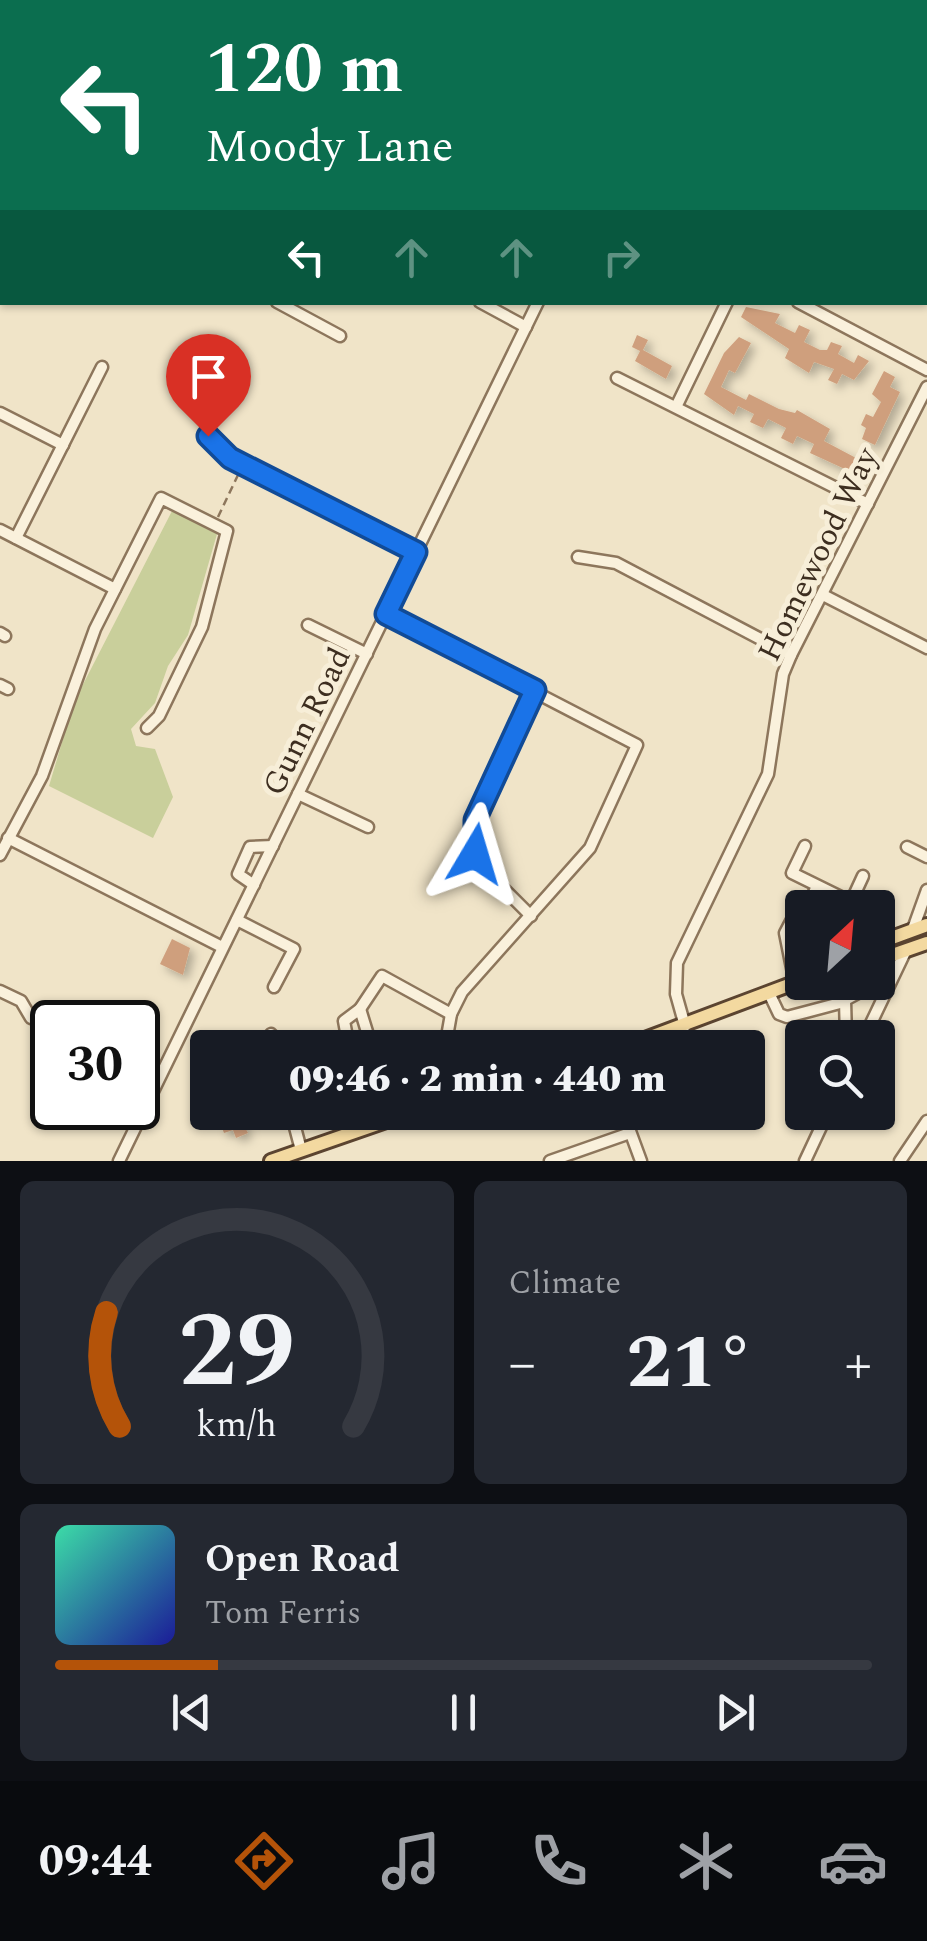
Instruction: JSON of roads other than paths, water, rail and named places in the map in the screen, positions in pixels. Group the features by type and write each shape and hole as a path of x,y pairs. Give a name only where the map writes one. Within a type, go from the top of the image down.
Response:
{"main road":[{"path":"895,938 922,930"},
{"path":"906,950 922,930"},
{"path":"895,946 922,930"},
{"path":"895,952 927,943"},
{"path":"674,1030 785,986"},
{"path":"271,1161 359,1130"}],"street":[{"path":"282,305 340,336"},
{"path":"486,305 526,327"},
{"name":"Gunn Road","path":"119,1161 537,305"},
{"path":"676,407 727,305"},
{"path":"804,305 927,370"},
{"path":"16,538 102,367"},
{"path":"617,378 868,504"},
{"name":"Homewood Way","path":"686,1026 676,994 678,963 768,774 784,674 791,655 927,387"},
{"path":"0,413 63,445"},
{"path":"208,436 242,464 416,552"},
{"path":"0,855 42,776 78,669 161,498 227,531 202,627 159,716 147,728"},
{"path":"0,530 115,589"},
{"path":"578,557 616,563 791,655"},
{"path":"824,595 927,648"},
{"path":"386,614 637,744 590,848 462,992 448,1030"},
{"path":"308,625 366,654"},
{"path":"531,916 482,866 472,840 475,820 535,690"},
{"path":"298,794 368,828"},
{"path":"8,838 222,947"},
{"path":"254,885 238,874 238,865 250,847 273,846"},
{"path":"805,846 792,873 851,902 863,876"},
{"path":"907,847 927,857"},
{"path":"816,890 818,886"},
{"path":"922,930 927,890"},
{"path":"237,920 294,949 274,987"},
{"path":"873,1020 906,950"},
{"path":"346,1030 344,1020 360,1009 382,976 451,1014"},
{"path":"0,991 22,1002 30,1016"},
{"path":"770,992 782,1017 820,1012 845,1000 846,1020"},
{"path":"360,1009 366,1030"},
{"path":"900,1161 927,1120"},
{"path":"296,1130 301,1150"},
{"path":"629,1130 641,1161"},
{"path":"804,1161 819,1130"},
{"path":"550,1161 630,1133"}]}
